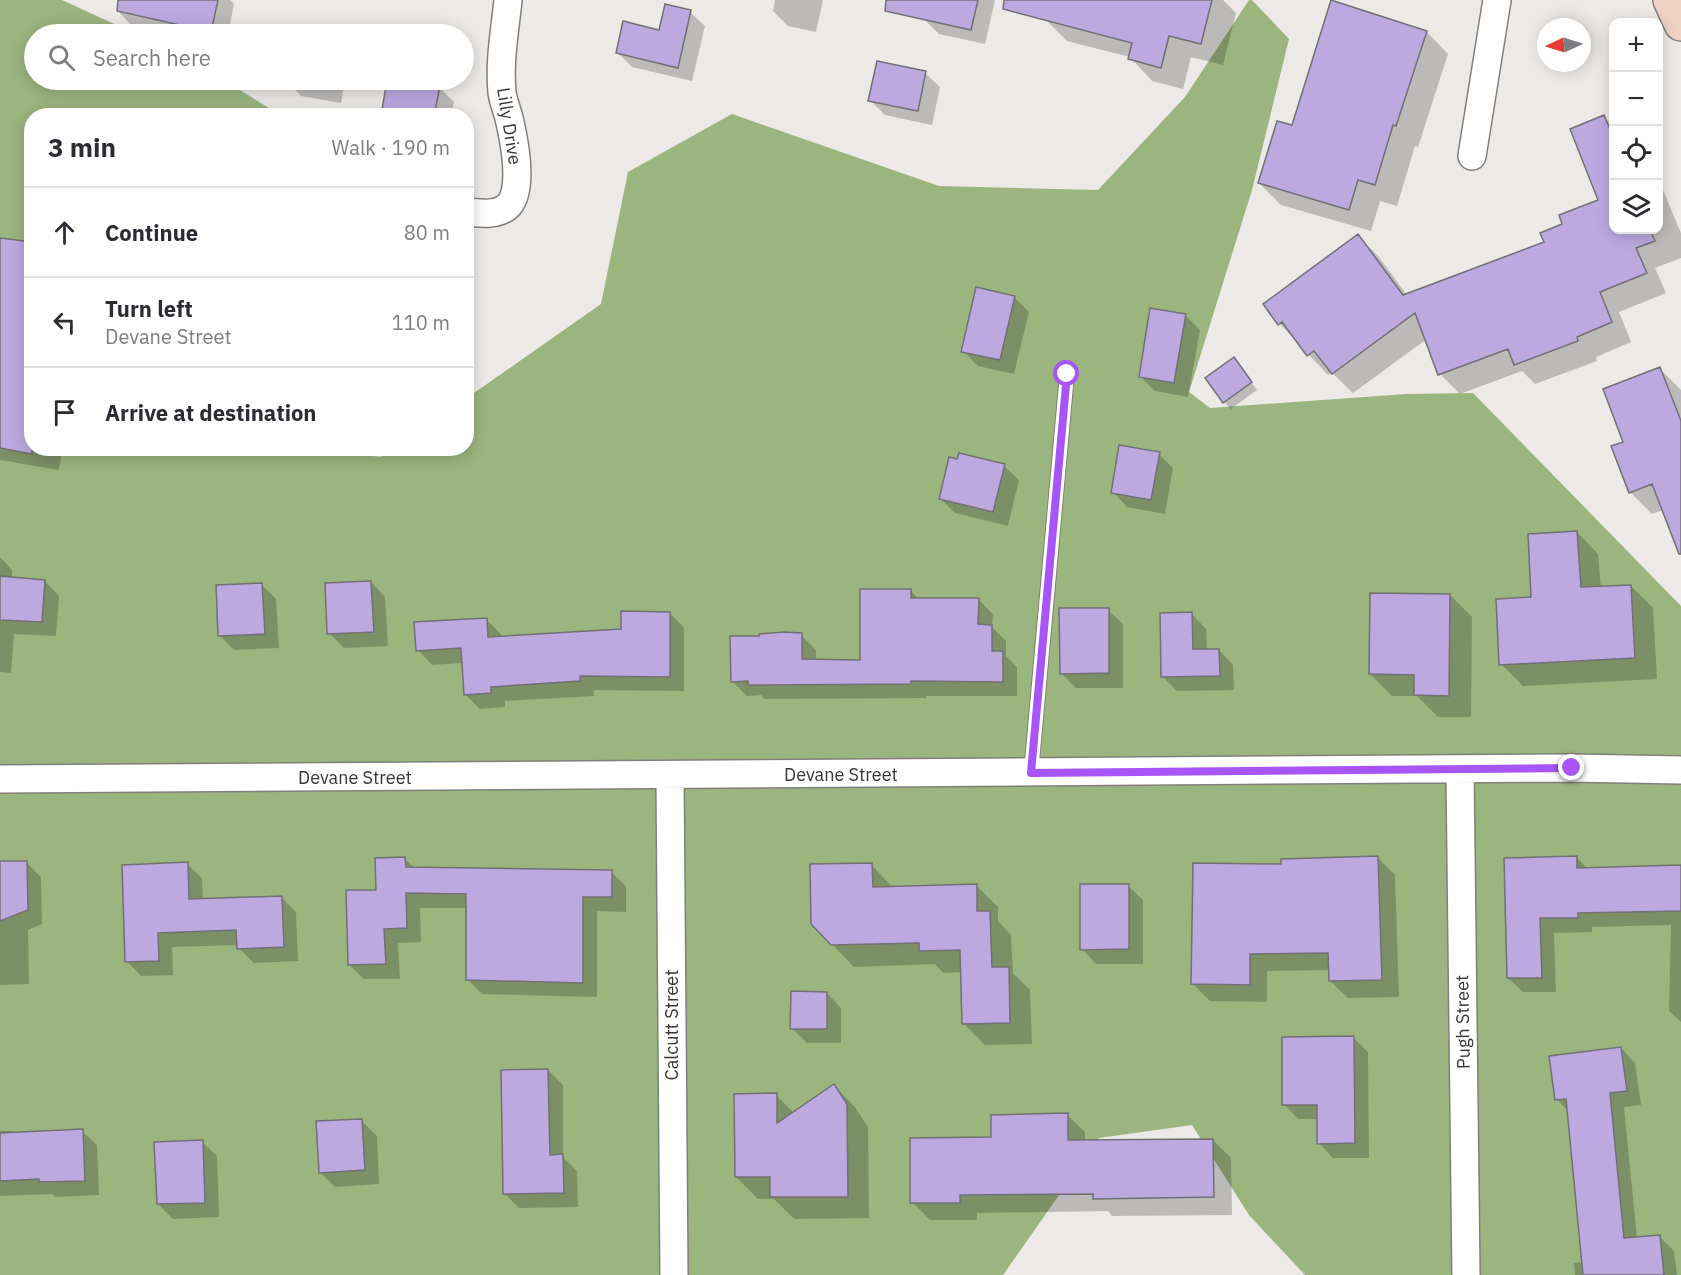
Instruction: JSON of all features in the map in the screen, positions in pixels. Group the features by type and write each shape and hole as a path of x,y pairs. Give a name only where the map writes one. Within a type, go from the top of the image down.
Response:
{"main road":[{"path":"1670,0 1681,24"}],"street":[{"name":"Lilly Drive","path":"474,213 498,212 507,207 516,194 515,155 502,94 501,66 508,0"},
{"path":"1472,156 1497,0"},
{"name":"Devane Street","path":"0,779 1572,768 1681,770"},
{"name":"Pugh Street","path":"1460,770 1466,1275"},
{"name":"Calcutt Street","path":"670,776 674,1275"}],"lane":[{"path":"1031,773 1067,374"}],"green space":[{"path":"0,0 62,0 114,24 24,24 24,90 240,90 269,108 24,108 24,456 381,457 474,456 474,393 601,304 628,172 732,114 939,186 1098,190 1185,97 1249,0 1252,0 1289,39 1252,190 1189,392 1210,408 1406,394 1473,393 1681,606 1681,1275 1305,1275 1249,1215 1192,1125 1099,1138 1003,1275 0,1275"}],"building":[{"path":"118,0 218,0 213,24 175,24 117,11"},
{"path":"886,0 978,0 971,30 885,11"},
{"path":"1004,0 1212,0 1201,44 1169,36 1161,68 1128,59 1132,43 1003,9"},
{"path":"1331,0 1427,31 1396,126 1393,125 1375,185 1358,180 1349,210 1258,183 1277,121 1292,125"},
{"path":"665,4 691,10 678,68 616,53 623,21 659,30"},
{"path":"877,61 926,71 918,111 868,101"},
{"path":"385,90 439,90 436,108 382,108"},
{"path":"1604,115 1609,127 1609,234 1652,234 1655,241 1636,248 1647,273 1600,292 1612,322 1577,337 1578,341 1514,365 1508,349 1438,375 1415,313 1332,374 1314,351 1307,356 1282,322 1278,325 1263,304 1358,234 1403,295 1544,242 1540,233 1562,224 1559,215 1598,200 1570,129"},
{"path":"0,238 24,241 24,452 0,448"},
{"path":"976,287 1015,296 1000,360 961,352"},
{"path":"1150,308 1186,314 1174,383 1139,377"},
{"path":"1234,357 1252,382 1223,403 1205,378"},
{"path":"1660,367 1681,421 1681,554 1679,554 1652,484 1629,493 1611,446 1623,442 1603,389"},
{"path":"1119,445 1160,452 1151,500 1111,493"},
{"path":"959,453 1005,464 993,512 939,499 949,457 957,459"},
{"path":"1577,531 1581,587 1631,585 1635,658 1499,665 1496,599 1531,597 1528,534"},
{"path":"0,576 45,580 42,622 0,620"},
{"path":"371,581 374,632 327,634 325,583"},
{"path":"262,583 265,634 218,636 216,585"},
{"path":"860,589 911,589 911,598 979,598 978,624 992,625 992,651 1003,651 1003,682 911,681 911,684 748,685 748,681 731,682 730,636 802,633 802,659 860,660"},
{"path":"1370,593 1450,594 1449,696 1414,695 1414,675 1369,674"},
{"path":"1059,608 1109,608 1109,673 1060,674"},
{"path":"621,611 670,612 670,677 580,676 580,681 491,687 491,693 464,695 461,648 416,651 414,622 487,618 488,637 621,629"},
{"path":"1192,612 1193,649 1219,649 1220,676 1161,677 1160,613"},
{"path":"1378,856 1382,980 1329,981 1328,953 1250,954 1250,985 1191,984 1193,863 1281,864 1281,859"},
{"path":"1577,856 1577,868 1681,865 1681,911 1578,913 1578,918 1540,918 1542,978 1507,978 1504,858"},
{"path":"405,857 406,867 612,870 612,897 583,897 583,983 466,980 466,894 406,893 407,928 384,929 386,964 348,965 346,890 376,890 375,858"},
{"path":"0,861 27,861 28,910 0,921"},
{"path":"188,862 189,899 282,896 284,947 237,949 236,930 158,933 159,961 125,962 122,865"},
{"path":"872,863 873,887 977,884 977,911 990,911 992,967 1009,967 1010,1023 962,1024 960,950 919,951 919,943 831,945 811,924 810,864"},
{"path":"1080,884 1129,884 1129,949 1080,950"},
{"path":"791,991 827,992 827,1029 790,1029"},
{"path":"1354,1036 1355,1143 1317,1144 1317,1105 1282,1105 1282,1037"},
{"path":"1621,1047 1627,1091 1610,1093 1624,1238 1660,1235 1664,1275 1583,1275 1566,1099 1555,1100 1549,1056"},
{"path":"548,1069 550,1155 563,1154 564,1193 503,1194 501,1070"},
{"path":"834,1084 847,1104 848,1197 770,1197 770,1177 735,1177 734,1094 777,1093 777,1123"},
{"path":"1068,1113 1068,1140 1213,1139 1214,1197 1093,1199 1093,1194 960,1195 960,1203 910,1203 910,1138 991,1137 991,1115"},
{"path":"362,1119 365,1170 319,1173 316,1121"},
{"path":"83,1129 85,1181 39,1182 39,1179 0,1181 0,1133"},
{"path":"203,1140 205,1203 157,1204 154,1142"}],"route":[{"path":"1067,374 1031,773 1572,768"}]}
